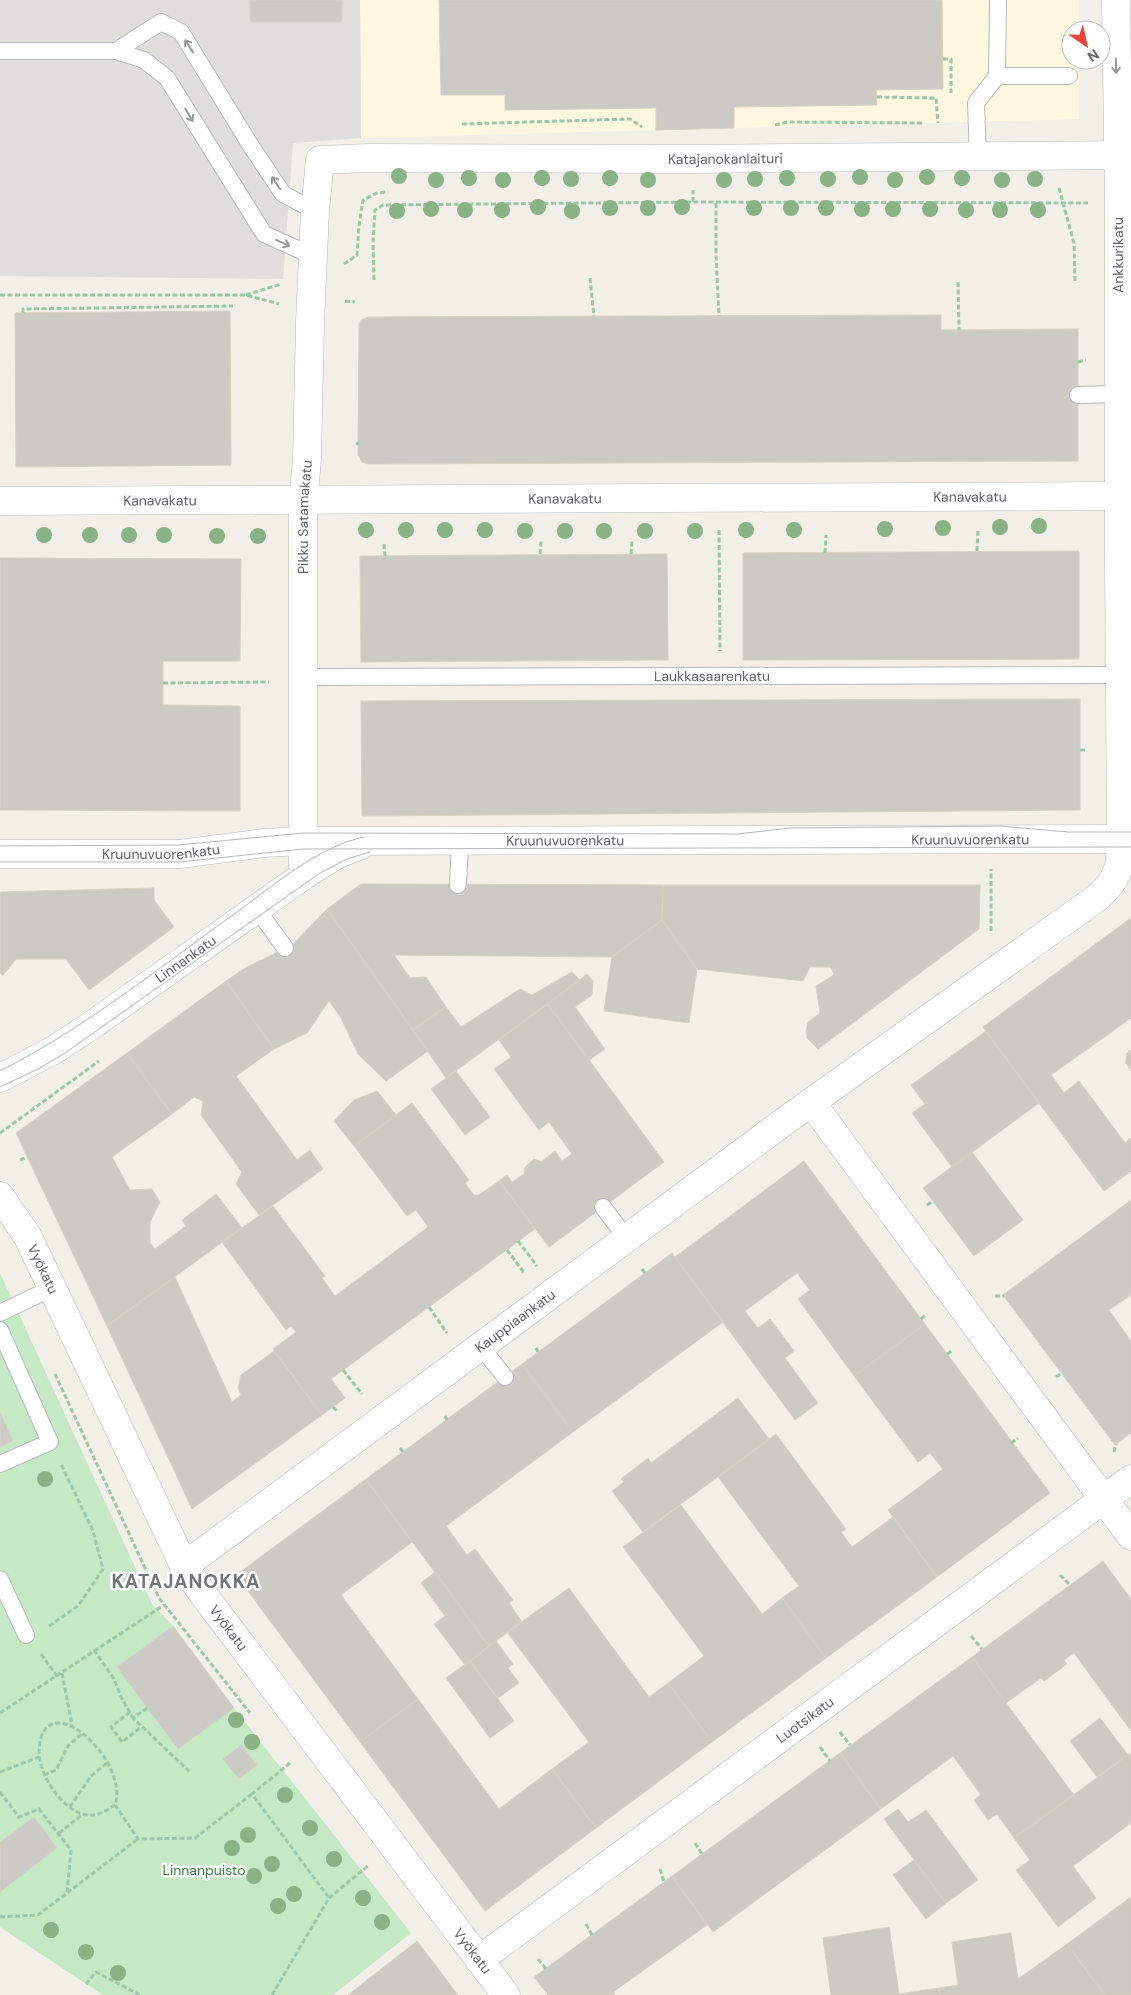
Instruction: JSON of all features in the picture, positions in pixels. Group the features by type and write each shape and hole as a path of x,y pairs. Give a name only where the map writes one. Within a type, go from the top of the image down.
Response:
{"street":[{"name":"Ankkurikatu","path":"1116,0 1124,155 1119,394 1125,496 1120,675 1126,729 1126,839"},
{"name":"Katajanokanlaituri","path":"320,160 360,158 691,159 1124,155"},
{"name":"Pikku Satamakatu","path":"303,876 304,501 315,211 320,160"},
{"name":"Kanavakatu","path":"0,501 1125,496"},
{"name":"Kruunuvuorenkatu","path":"0,854 180,854 264,843 303,841 1126,839"},
{"name":"Kauppiaankatu","path":"184,1566 811,1102 1094,900 1113,882 1119,871 1126,839"},
{"name":"Linnankatu","path":"0,1078 54,1050 89,1028 303,876 336,855 371,841"},
{"path":"811,1102 1131,1536"},
{"name":"Vyökatu","path":"0,1196 28,1236 184,1566 203,1594 506,1995"},
{"name":"Luotsikatu","path":"479,1960 1131,1478"}],"lane":[{"path":"978,157 976,103 997,76 998,0"},
{"path":"116,51 161,22 181,32 251,146 284,194 315,211"},
{"path":"0,51 116,51 144,60 167,78 264,234 313,266"},
{"path":"997,76 1069,76"},
{"path":"1078,395 1119,394"},
{"name":"Laukkasaarenkatu","path":"303,677 1120,675"},
{"path":"458,885 460,841"},
{"path":"256,908 285,948"},
{"path":"603,1207 627,1239"},
{"path":"0,1313 52,1288"},
{"path":"0,1330 50,1442 0,1464"},
{"path":"481,1347 505,1377"},
{"path":"0,1578 26,1635"}],"path":[{"path":"942,59 951,59"},
{"path":"876,97 936,98 938,123"},
{"path":"1056,156 1062,203 1074,243 1075,282"},
{"path":"1059,188 1066,188"},
{"path":"246,295 313,266 349,263 357,255 363,200 377,193 389,191"},
{"path":"684,191 701,191"},
{"path":"716,203 719,316"},
{"path":"374,280 373,243 375,210 382,205 1096,203"},
{"path":"590,278 594,316"},
{"path":"958,282 959,330"},
{"path":"0,295 246,295 280,304"},
{"path":"345,301 355,302"},
{"path":"23,314 22,309 202,309 233,306"},
{"path":"1078,362 1086,360"},
{"path":"719,499 720,676"},
{"path":"977,551 978,530"},
{"path":"825,553 826,535"},
{"path":"631,554 632,540"},
{"path":"540,554 541,541"},
{"path":"384,544 385,556"},
{"path":"163,683 269,682"},
{"path":"1080,750 1087,750"},
{"path":"990,931 991,864"},
{"path":"0,1133 99,1061"},
{"path":"20,1160 27,1157"},
{"path":"927,1205 933,1201"},
{"path":"518,1241 537,1266"},
{"path":"507,1250 525,1274"},
{"path":"995,1296 1004,1296"},
{"path":"921,1319 927,1314"},
{"path":"947,1354 954,1350"},
{"path":"343,1370 362,1394"},
{"path":"1056,1378 1062,1373"},
{"path":"333,1407 338,1412"},
{"path":"1012,1442 1018,1438"},
{"path":"26,1635 45,1629 78,1606 103,1569 93,1531 50,1442"},
{"path":"1114,1452 1116,1444"},
{"path":"1060,1574 1070,1586"},
{"path":"0,1713 164,1605"},
{"path":"94,1650 114,1679 122,1699 133,1718 191,1773"},
{"path":"62,1673 72,1725"},
{"path":"133,1718 147,1708"},
{"path":"130,1712 111,1727 122,1742 141,1727"},
{"path":"115,1805 93,1816 82,1815 70,1807 55,1792 44,1775 39,1757 40,1740 43,1732 49,1726 64,1722 72,1725 108,1762 114,1773 118,1788 115,1805 138,1839"},
{"path":"44,1775 56,1770 68,1746 82,1734"},
{"path":"0,1772 39,1757"},
{"path":"70,1807 91,1776 108,1762"},
{"path":"0,1917 38,1916 138,1839 195,1838 290,1764"},
{"path":"0,1792 19,1817 39,1809 71,1850 67,1893"},
{"path":"252,1794 329,1898"},
{"path":"59,1834 82,1815"},
{"path":"696,1843 702,1854"},
{"path":"660,1869 664,1882"},
{"path":"272,1995 329,1898 362,1870"},
{"path":"586,1924 592,1935"},
{"path":"538,1959 546,1968"},
{"path":"86,1984 96,1972 140,1995"}],"shaded area":[{"path":"0,0 360,0 361,138 293,143 283,279 0,276"},
{"path":"360,0 1079,0 1079,20 1061,20 1061,70 1079,70 1079,119 361,138"}],"green space":[{"name":"Linnanpuisto","path":"0,1273 152,1604 173,1626 118,1667 178,1749 234,1708 411,1933 333,1995 103,1995 0,1927 0,1892 57,1848 34,1817 0,1842 0,1447 13,1440 0,1412"}],"building":[{"path":"250,0 342,0 342,22 250,22"},
{"path":"439,0 942,0 943,89 876,90 877,105 734,107 734,128 656,130 656,108 505,110 505,95 441,95"},
{"path":"230,311 231,465 16,467 15,313"},
{"path":"941,315 941,330 1078,329 1078,461 368,464 362,462 358,455 359,324 361,320 368,317"},
{"path":"1079,551 1079,659 743,660 743,553"},
{"path":"667,554 668,660 361,662 360,556"},
{"path":"0,558 241,559 240,661 163,661 163,705 240,706 240,811 0,810"},
{"path":"1080,699 1080,810 362,816 361,701"},
{"path":"361,884 663,885 662,920 612,957 394,955 410,978 426,977 446,1007 413,1030 327,909"},
{"path":"663,885 980,885 979,929 818,1049 807,1038 806,1031 808,1022 820,1013 816,986 834,975 831,967 810,967 803,981 697,969 662,920"},
{"path":"154,888 154,900 174,927 89,990 66,959 16,959 3,975 0,973 0,892"},
{"path":"327,909 428,1051 386,1081 358,1054 341,1018 329,1001 307,1033 274,1049 226,981 245,968 292,945"},
{"path":"1131,918 1131,1018 1051,1075 1064,1093 1079,1081 1125,1143 1131,1138 1131,1171 1104,1191 983,1027"},
{"path":"1131,918 1131,1018 1051,1075 1064,1093 1079,1081 1125,1143 1131,1138 1131,1171 1104,1191 983,1027"},
{"path":"662,920 697,969 689,1023 604,1011 612,957"},
{"path":"572,972 580,980 446,1078 413,1030 446,1007 461,1027 520,989 532,995"},
{"path":"587,974 593,981 592,995 575,1007 605,1049 589,1060 548,1004"},
{"path":"226,981 274,1049 236,1076 297,1160 310,1150 323,1169 259,1215 236,1184 242,1172 201,1115 203,1101 194,1097 172,1114 127,1053"},
{"path":"548,1004 664,1162 549,1247 499,1181 507,1175 512,1182 524,1174 525,1167 534,1159 541,1162 555,1151 562,1161 572,1154 549,1122 539,1130 494,1069 511,1057 499,1040"},
{"path":"986,1031 1039,1103 952,1167 912,1113 925,1104 911,1085"},
{"path":"1131,1050 1131,1071 1126,1063 1127,1053"},
{"path":"1131,1050 1131,1071 1126,1063 1127,1053"},
{"path":"127,1053 172,1114 112,1157 130,1190 152,1189 160,1202 150,1222 150,1243 155,1249 186,1226 182,1220 216,1194 242,1228 107,1326 16,1133"},
{"path":"456,1071 490,1117 465,1135 431,1089"},
{"path":"377,1091 396,1115 354,1146 334,1121 354,1100"},
{"path":"412,1103 469,1180 465,1183 474,1195 479,1195 499,1181 535,1229 331,1379 345,1398 322,1415 273,1349 296,1332 291,1326 286,1330 222,1242 273,1206 325,1276 322,1278 335,1296 428,1227 416,1210 407,1216 354,1146"},
{"path":"972,1152 1023,1220 974,1256 923,1188"},
{"path":"804,1161 925,1324 854,1376 798,1299 810,1290 797,1273 745,1311 758,1328 770,1319 794,1351 785,1358 818,1403 795,1420 675,1257"},
{"path":"1131,1200 1131,1295 1109,1310 1131,1341 1131,1433 1115,1445 1003,1295"},
{"path":"672,1253 723,1322 573,1432 522,1364"},
{"path":"175,1277 232,1402 241,1395 238,1388 241,1375 274,1351 322,1415 192,1509 107,1326"},
{"path":"925,1324 1050,1493 937,1577 888,1510 943,1469 930,1453 918,1462 854,1376"},
{"path":"522,1364 573,1432 446,1526 467,1555 475,1549 513,1600 509,1603 522,1622 489,1646 366,1479"},
{"path":"738,1398 769,1439 643,1532 612,1491 624,1482 621,1479 648,1458 651,1463"},
{"path":"0,1412 13,1441 0,1447"},
{"path":"776,1434 846,1529 841,1532 852,1547 893,1517 937,1577 826,1658 782,1598 799,1586 718,1477"},
{"path":"366,1479 412,1542 341,1595 418,1699 360,1742 236,1575"},
{"path":"681,1505 762,1614 782,1598 826,1658 712,1742 668,1683 704,1656 623,1547"},
{"path":"1103,1561 1131,1599 1131,1731 1074,1653 1064,1660 1067,1664 1044,1681 1041,1678 1006,1703 972,1657"},
{"path":"435,1572 489,1646 465,1665 434,1624 445,1616 421,1583"},
{"path":"569,1588 649,1697 668,1683 712,1742 596,1828 552,1769 589,1742 507,1632"},
{"path":"173,1626 234,1708 178,1749 117,1667"},
{"path":"496,1641 513,1664 508,1668 519,1683 498,1698 470,1661"},
{"path":"972,1657 1074,1795 1014,1838 997,1814 988,1820 974,1800 981,1795 953,1756 881,1809 840,1753"},
{"path":"470,1661 514,1721 490,1738 446,1678"},
{"path":"418,1699 499,1809 552,1769 596,1828 485,1911 360,1742"},
{"path":"1100,1718 1128,1755 1097,1777 1070,1741"},
{"path":"241,1745 257,1765 239,1779 223,1759"},
{"path":"840,1753 881,1809 713,1932 672,1876"},
{"path":"1131,1753 1131,1823 1073,1866 1096,1898 1058,1927 1016,1870 1030,1860 1014,1838"},
{"path":"898,1809 908,1822 926,1810 978,1880 946,1903 884,1819"},
{"path":"34,1817 57,1848 0,1892 0,1842"},
{"path":"914,1860 946,1903 926,1919 893,1875"},
{"path":"672,1876 707,1925 613,1992 615,1995 548,1995 534,1977"},
{"path":"1131,1897 1131,1995 1105,1995 1067,1944"},
{"path":"889,1927 899,1994 939,1988 940,1995 831,1995 823,1938"},
{"path":"1011,1933 1018,1979 1067,1944 1105,1995 940,1995 939,1988 958,1985 952,1942"},
{"path":"417,1941 458,1995 348,1995"}],"tram line":[{"path":"0,846 178,845 303,833 737,834 791,828 999,826 1068,832 1131,832"},
{"path":"0,1071 62,1036 92,1016 297,868 330,849 364,837"},
{"path":"0,862 179,862 303,849 1131,847"},
{"path":"0,1087 40,1068 65,1053 320,873 347,859 370,852"}],"district":[{"name":"KATAJANOKKA","path":"186,1581"}]}
